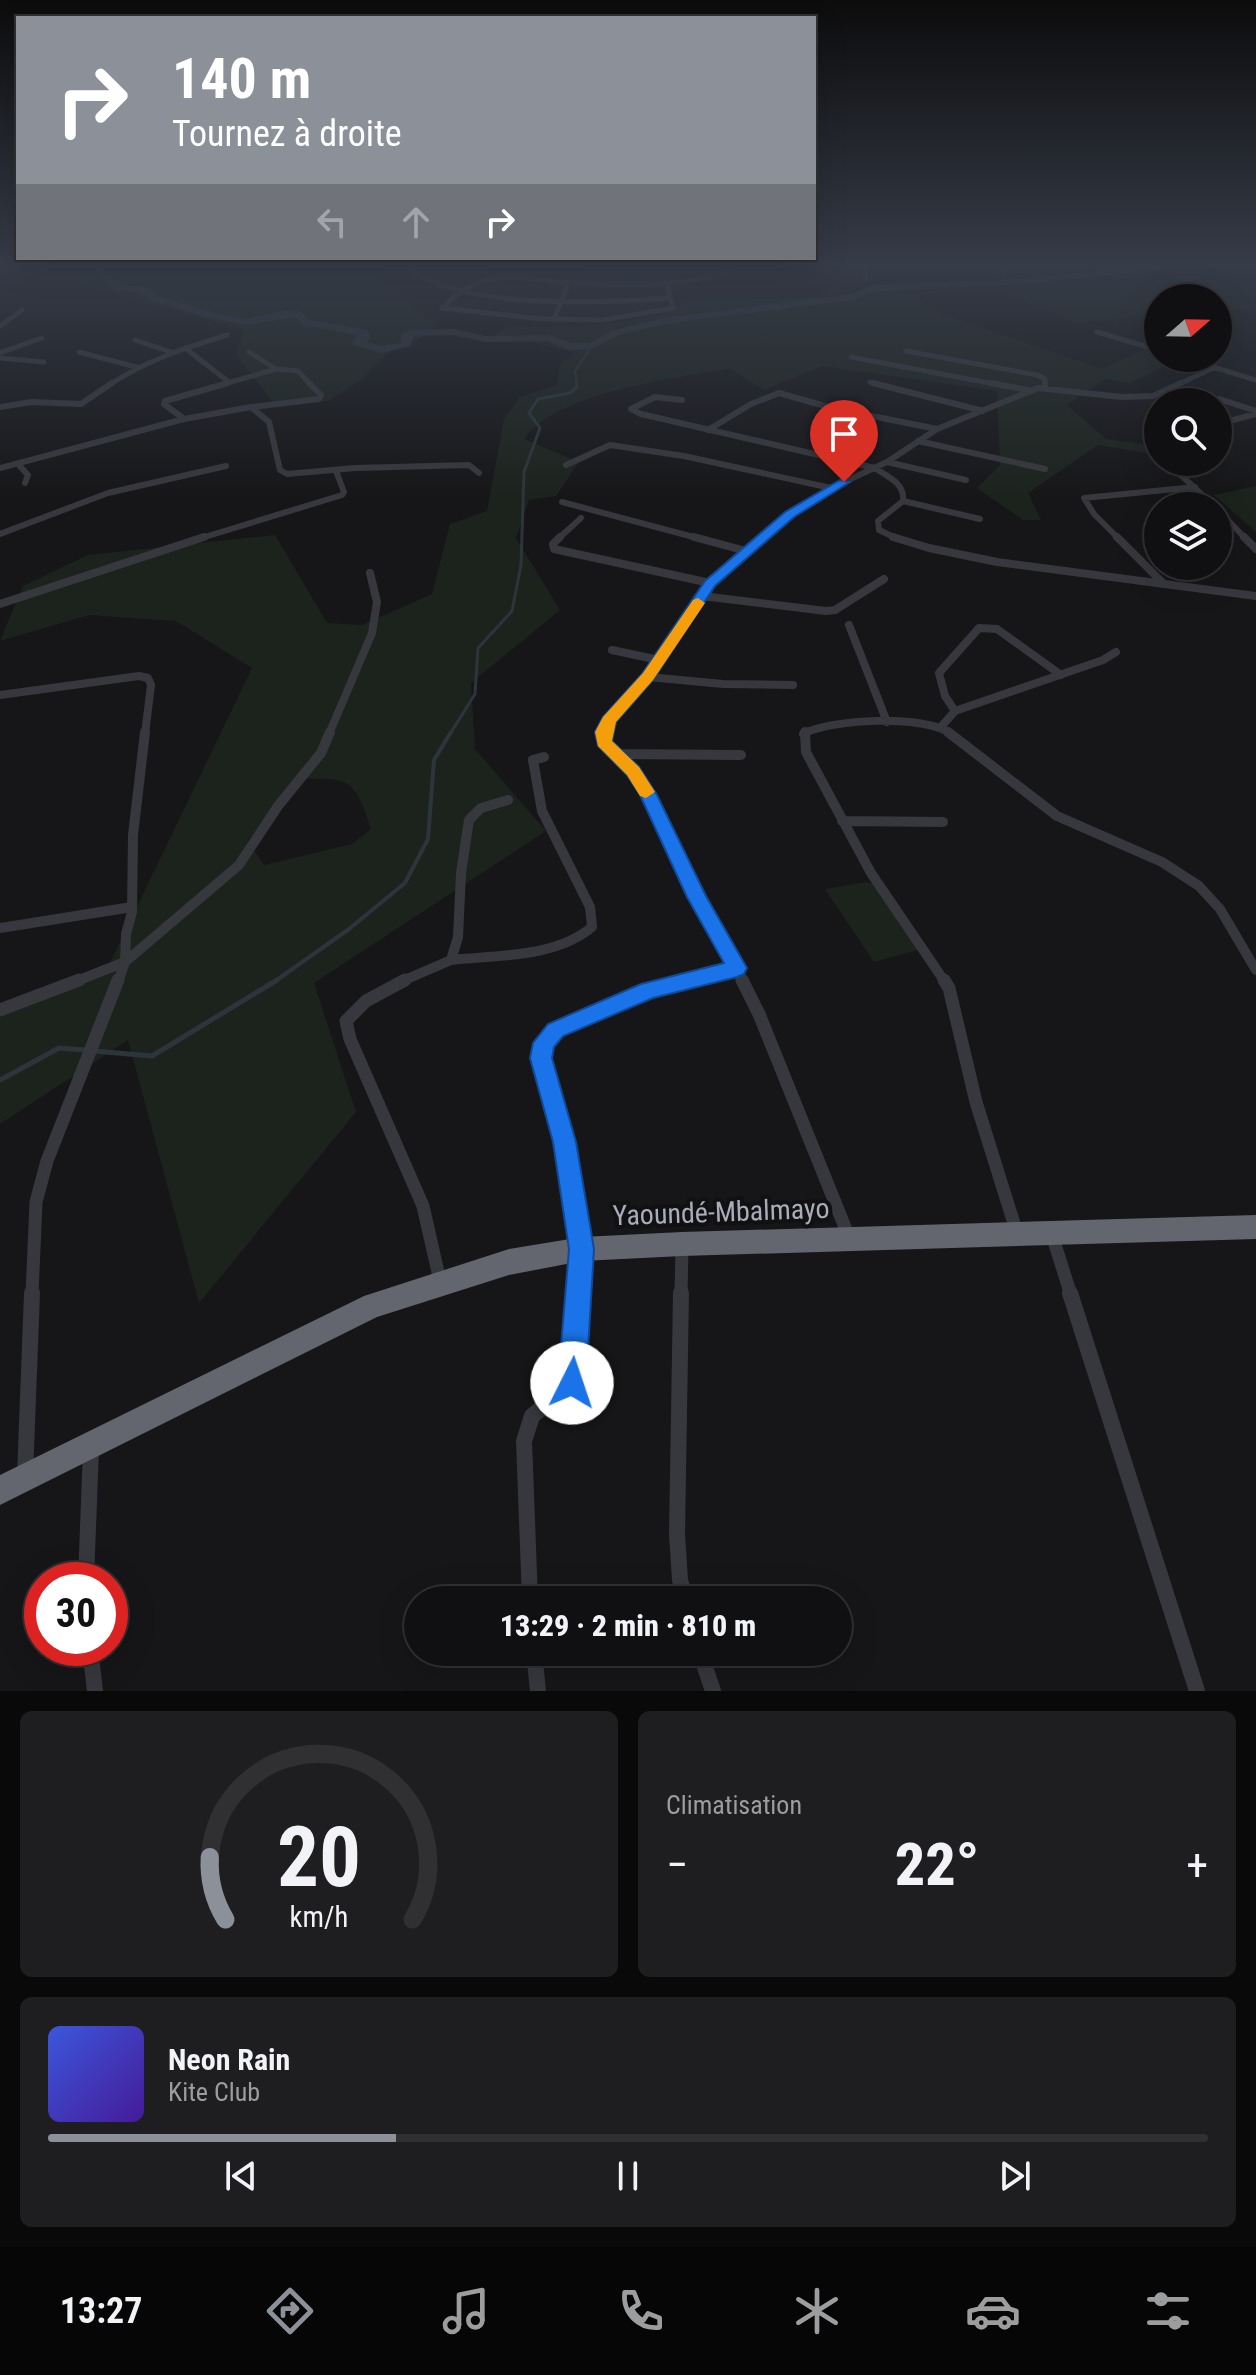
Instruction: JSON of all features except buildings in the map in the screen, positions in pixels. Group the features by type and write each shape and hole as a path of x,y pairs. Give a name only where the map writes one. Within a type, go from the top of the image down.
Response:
{"highway":[{"name":"Yaoundé-Mbalmayo","path":"0,1490 373,1305 440,1281 509,1262 582,1249 682,1244 1051,1233 1254,1231"}],"street":[{"path":"0,355 35,341"},
{"path":"138,341 171,352"},
{"path":"0,407 32,402 81,404 136,367 208,341"},
{"path":"185,348 229,382"},
{"path":"906,351 1037,375 1045,379 1045,387"},
{"path":"79,352 136,367"},
{"path":"249,352 276,369"},
{"path":"0,355 44,362"},
{"path":"851,357 1030,391"},
{"path":"0,468 184,419 319,399 318,390 298,371 276,369 165,401 164,404 184,419"},
{"path":"1243,376 1256,369"},
{"path":"850,1239 759,1014 737,968 697,897 648,795 633,771 604,742 604,732 609,721 648,677 710,583 790,514 831,488 887,462 937,429 1030,391 1045,387 1122,397 1153,396 1204,372"},
{"path":"1231,372 1256,380"},
{"path":"870,382 983,411"},
{"path":"708,430 751,404 779,393 937,429"},
{"path":"682,400 659,395 647,398 631,409 641,414 875,468 899,484 904,493 903,501 878,521 879,530 931,549 1036,569 1256,596"},
{"path":"1232,404 1256,412"},
{"path":"251,407 269,422 280,470 284,473 469,465 479,473"},
{"path":"1232,420 1256,412"},
{"path":"918,441 1045,469"},
{"path":"566,465 610,445 684,456 831,488"},
{"path":"887,462 966,480"},
{"path":"19,465 28,475 25,483"},
{"path":"0,534 108,493 226,466"},
{"path":"0,604 308,503 342,495 344,492 336,471"},
{"path":"1183,476 1200,492"},
{"path":"1163,583 1094,514 1084,498 1195,487"},
{"path":"903,501 980,519"},
{"path":"562,502 746,551"},
{"path":"581,518 553,544 554,549 710,583"},
{"path":"1232,524 1256,549"},
{"path":"0,1010 125,962 239,865 278,806 321,753 372,633 377,602 370,573"},
{"path":"702,596 826,611 835,610 884,579"},
{"path":"849,625 887,722"},
{"path":"955,711 945,696 939,673 979,628 997,629 1061,675"},
{"path":"612,650 659,660"},
{"path":"941,727 955,711 1103,660 1116,652"},
{"path":"0,695 139,676 148,678 151,685 133,835 132,907 125,962 47,1161 36,1202 25,1477"},
{"path":"648,677 723,684 793,685"},
{"path":"1017,1234 976,1102 949,988 933,960 871,873 806,752 803,733 887,722 929,722 941,727 1057,816 1077,828 1180,871 1214,901 1256,970"},
{"path":"613,754 741,755"},
{"path":"440,1281 423,1206 350,1039 346,1021 355,1008 405,980 451,960 555,946 586,934 592,927 590,907 542,811 544,796 532,766 533,760 544,757"},
{"path":"451,960 458,937 461,873 469,820 481,808 508,800"},
{"path":"842,821 943,822"},
{"path":"0,928 132,907"},
{"path":"529,1586 524,1441 532,1416 572,1383 582,1249 565,1142 541,1058 544,1043 555,1030 649,990 737,968"},
{"path":"1051,1233 1197,1691"},
{"path":"682,1244 677,1534 682,1586"},
{"path":"87,1562 91,1443"},
{"path":"92,1666 95,1691"},
{"path":"535,1666 538,1691"},
{"path":"705,1666 713,1691"}],"shaded area":[{"path":"240,341 414,341 388,353 360,381 328,401 275,405 236,355"},
{"path":"488,341 1020,341 1102,369 1144,349 1144,372 1152,372 1130,383 1105,379 1067,405 1106,439 1144,444 1144,453 1098,445 1028,493 1041,520 1023,520 977,488 1000,465 997,391 822,366 764,390 729,368 618,390 562,410 540,423 524,439 579,462 556,496 529,500 516,538 560,610 471,683 475,749 546,831 314,983 356,1112 199,1303 128,1040 0,1124 0,1009 108,967 252,668 176,621 89,615 0,641 23,586 88,555 275,535 327,623 362,625 432,594 450,524 487,511 504,419 520,397 557,385 560,364 574,353 528,341 486,342","holes":["296,779 339,781 354,790 371,829 352,844 264,865 248,841"]},
{"path":"1256,486 1256,532 1232,511 1232,492 1228,492"},
{"path":"866,882 876,884 921,949 874,962 825,889"}],"waterway":[{"path":"360,341 358,343 382,350 396,349 407,344 406,341"},
{"path":"555,341 569,347 592,346 601,341"},
{"path":"577,385 575,371 592,346"},
{"path":"450,734 475,694 478,648 512,611 521,565 524,472 540,428 529,413 538,399 570,393 577,387 576,383"},
{"path":"276,981 349,929 405,883 428,839 434,760 451,732"},
{"path":"94,1051 152,1056 276,981"},
{"path":"0,1080 59,1048 85,1050"}],"slow traffic":[{"path":"646,792 633,771 604,742 604,732 609,721 648,677 698,603"}],"route":[{"path":"572,1383 582,1249 565,1142 553,1091 541,1058 544,1043 555,1030 649,990 737,968 697,897 648,795 633,771 604,742 604,732 609,721 648,677 710,583 790,514 844,482"}]}
